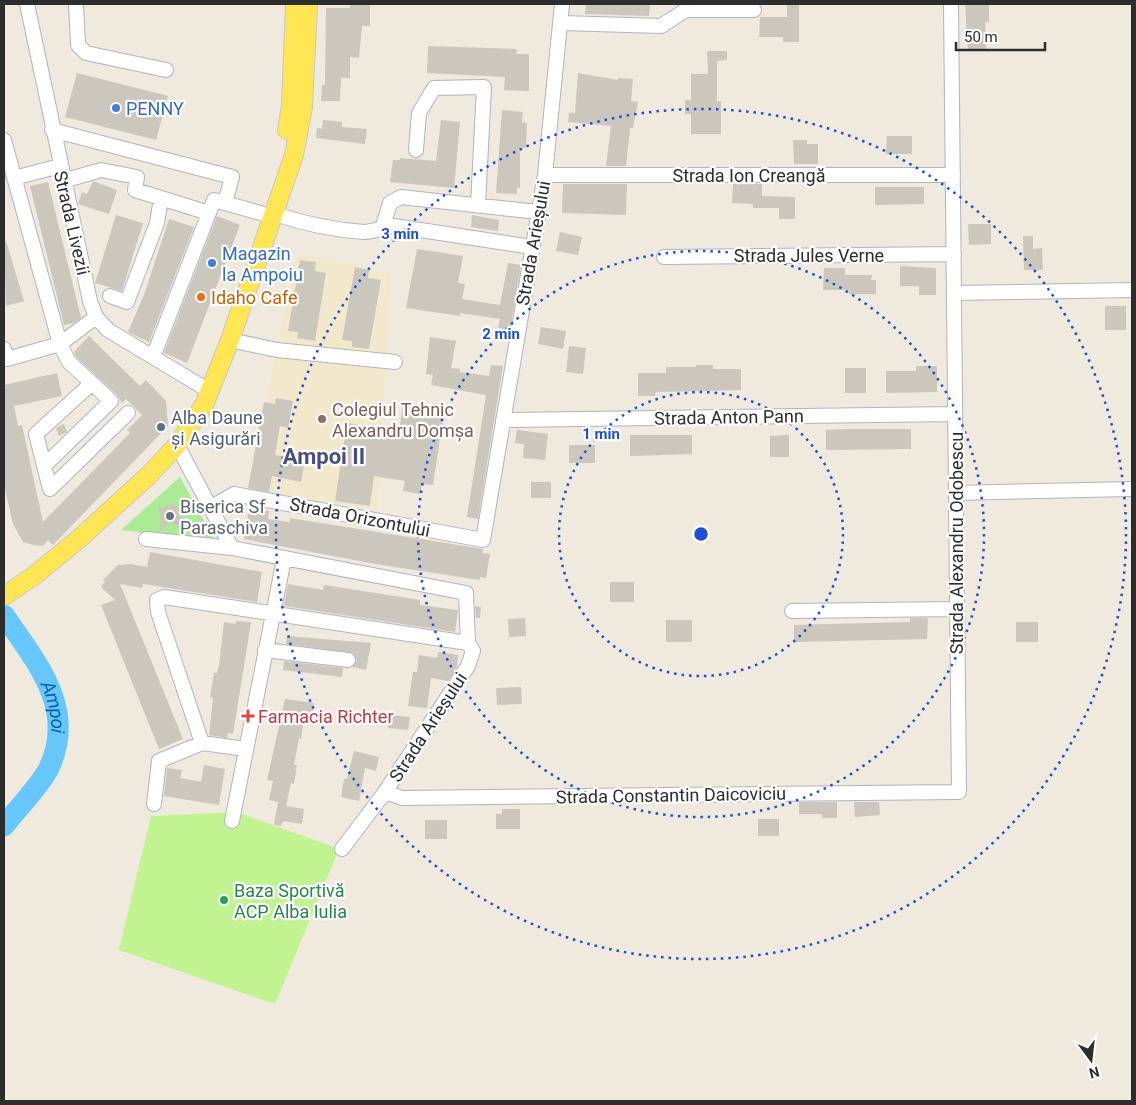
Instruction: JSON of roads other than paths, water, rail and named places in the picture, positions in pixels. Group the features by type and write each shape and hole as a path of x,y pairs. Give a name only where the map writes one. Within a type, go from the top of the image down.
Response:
{"main road":[{"path":"4,584 32,571 104,516 177,445 204,405 230,340 269,214 283,154 289,122 295,4"},
{"path":"4,596 140,469 184,418 201,386 294,156 303,106 308,4"}],"street":[{"name":"Strada Livezii","path":"27,4 63,181 90,300 96,317 108,330 201,386"},
{"path":"76,4 78,45 86,54 166,70"},
{"name":"Strada Arieșului","path":"483,540 545,175 562,4"},
{"name":"Strada Alexandru Odobescu","path":"951,4 955,293 955,610 959,792"},
{"path":"561,22 661,26 686,10 754,10"},
{"path":"416,150 418,113 434,88 484,87 478,205"},
{"path":"52,130 232,177 225,203"},
{"path":"5,148 60,344 69,362 111,402 44,466"},
{"path":"14,178 60,166"},
{"path":"63,181 101,170 137,177 135,190 209,213"},
{"name":"Strada Ion Creangă","path":"545,175 953,175"},
{"path":"383,226 388,208 394,200 401,197 538,212"},
{"path":"110,296 127,302 156,223 161,198"},
{"path":"153,357 214,200 296,221 366,232 383,226 532,247"},
{"name":"Strada Jules Verne","path":"664,257 954,254"},
{"path":"955,293 1132,290"},
{"path":"4,349 7,358 60,344 96,317"},
{"path":"230,340 277,350 395,362"},
{"path":"92,384 36,434 50,489 128,413"},
{"name":"Strada Anton Pann","path":"503,420 955,414"},
{"path":"177,445 232,548"},
{"path":"955,493 1132,489"},
{"name":"Strada Orizontului","path":"210,508 234,494 483,540"},
{"path":"146,539 232,548 284,559 232,821"},
{"name":"Strada Arieșului","path":"284,559 466,593 468,643 473,651 468,666 385,792 342,849"},
{"path":"202,743 158,612 157,600 169,596 272,614 468,643"},
{"path":"792,611 955,610"},
{"path":"265,650 348,660"},
{"path":"154,804 159,761 202,743 246,749"},
{"name":"Strada Constantin Daicoviciu","path":"385,792 402,798 959,792"}],"waterway":[{"name":"Ampoi","path":"4,615 40,668 56,706 58,725 56,746 49,768 34,790 4,826"}],"place":[{"name":"PENNY","path":"116,108"},
{"name":"Magazin la Ampoiu","path":"212,263"},
{"name":"Idaho Cafe","path":"201,297"},
{"name":"Colegiul Tehnic Alexandru Domșa","path":"322,419"},
{"name":"Alba Daune și Asigurări","path":"161,427"},
{"name":"Biserica Sf Paraschiva","path":"170,516"},
{"name":"Farmacia Richter","path":"248,716"},
{"name":"Baza Sportivă ACP Alba Iulia","path":"224,900"}],"district":[{"name":"Ampoi II","path":"324,456"}]}
